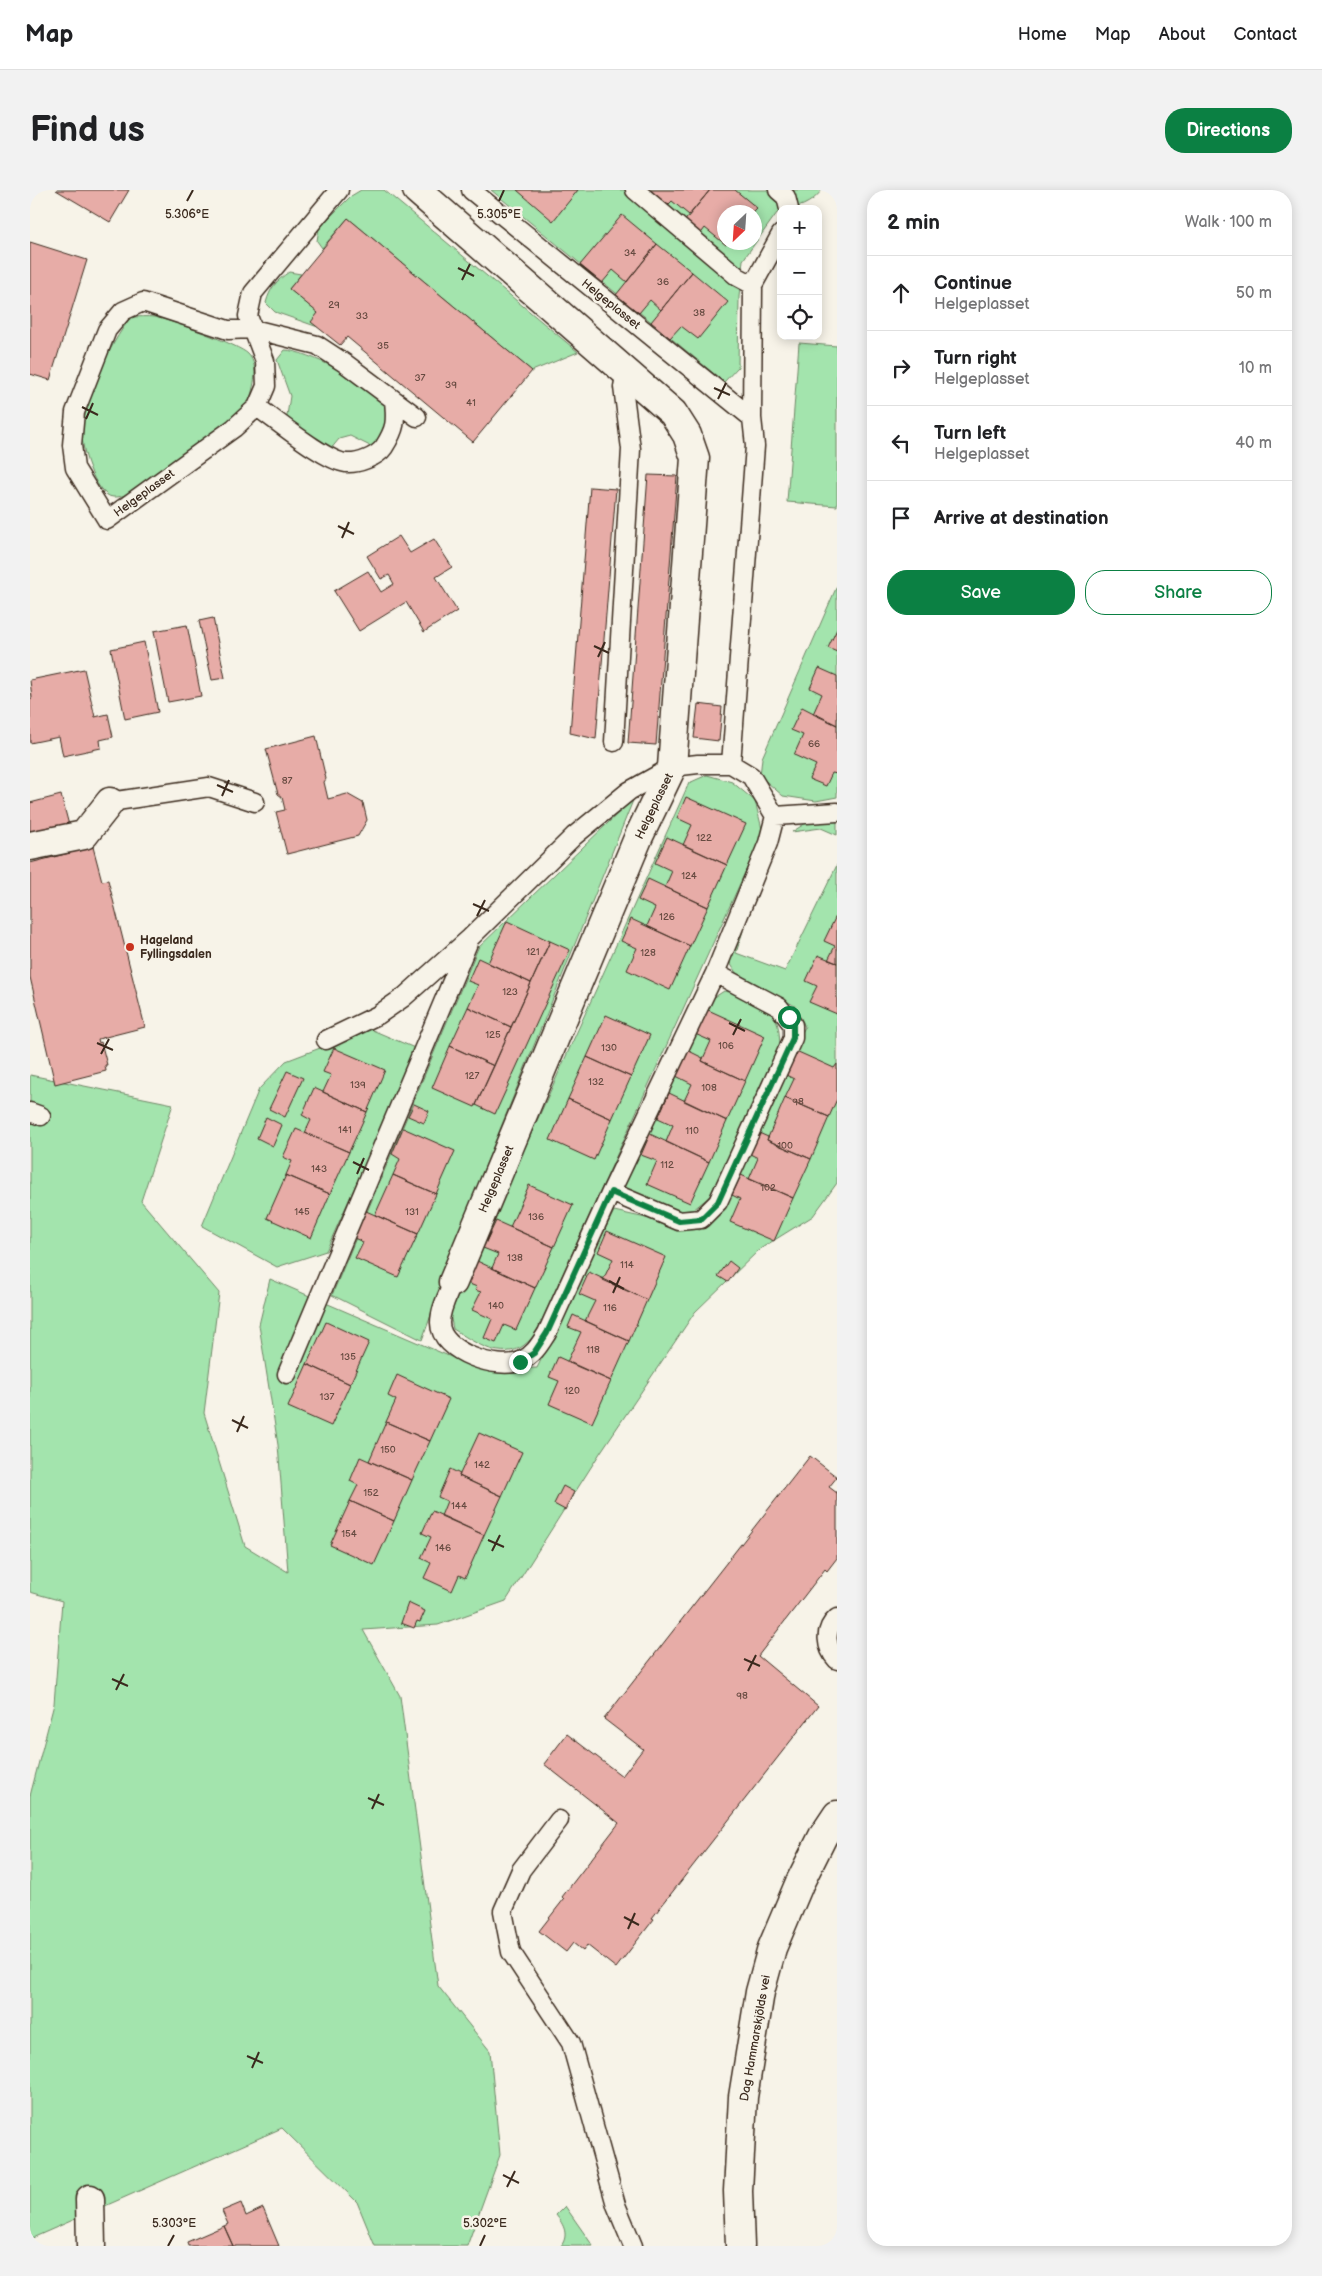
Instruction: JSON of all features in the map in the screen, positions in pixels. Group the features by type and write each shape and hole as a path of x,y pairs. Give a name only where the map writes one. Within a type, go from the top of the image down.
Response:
{"street":[{"name":"Helgeplasset","path":"417,190 626,370 672,413 687,435 695,458 672,767 639,836 453,1282"},
{"path":"30,846 84,836 110,802"},
{"name":"Dag Hammarskjölds vei","path":"740,2246 738,2191 744,2097 760,1992 772,1948 800,1882 823,1836 837,1815"},
{"path":"90,2199 91,2246"}],"lane":[{"name":"Helgeplasset","path":"339,190 253,293 248,316 253,329 266,361 266,386 257,407 234,428 107,520 76,468 72,446 75,412 107,330 123,311 143,302 228,330 253,329 317,345 346,364 417,417"},
{"name":"Helgeplasset","path":"471,190 752,418"},
{"path":"635,190 738,277 753,284"},
{"path":"778,190 786,197 788,205"},
{"path":"777,241 753,284 752,418 755,446 731,764 751,776 775,816 837,812"},
{"path":"614,742 631,449 623,387 626,370"},
{"path":"257,407 325,454 345,463 365,460 380,452 392,434 396,422 394,400"},
{"name":"Helgeplasset","path":"326,1040 378,1015 404,997 470,938 574,836 612,804 646,781 672,767 698,764 731,764"},
{"path":"110,802 209,787 255,802"},
{"name":"Helgeplasset","path":"453,1282 443,1308 440,1324 444,1336 451,1344 472,1357 495,1364 520,1362 534,1353 547,1333 611,1192 715,973 768,843 775,816"},
{"name":"Helgeplasset","path":"287,1374 470,938"},
{"path":"611,1192 679,1221 701,1219 718,1202 793,1038 793,1025 779,1006 715,973"},
{"path":"837,1618 830,1627 827,1636 831,1654 837,1660"},
{"path":"559,1820 520,1870 503,1911 511,1952 571,2044 616,2205 633,2246"}],"green space":[{"path":"361,190 384,190 578,352 532,371 348,218 322,248 317,241 319,228 351,196"},
{"path":"491,190 822,190 804,205 777,205 777,213 762,234 762,205 717,205 717,250 750,250 743,260 739,297 738,367 724,382"},
{"path":"289,272 301,274 289,289 318,313 318,327 275,312 266,303 274,285"},
{"path":"131,317 162,319 188,327 232,345 248,354 252,359 255,372 248,406 142,487 124,495 113,497 106,494 94,479 83,445 82,428 100,370 114,342"},
{"path":"799,343 837,346 837,506 787,502"},
{"path":"285,350 307,356 336,368 364,384 383,399 389,418 385,432 374,448 350,436 339,439 330,450 286,422 290,396 277,360"},
{"path":"837,586 837,797 816,801 783,796 760,776 762,758"},
{"path":"707,775 732,782 755,801 763,833 535,1335 522,1347 511,1351 494,1350 485,1347 453,1329 450,1314 689,783"},
{"path":"634,798 482,1174 422,1340 332,1295 478,948"},
{"path":"837,816 837,835 821,828 792,832 809,821"},
{"path":"837,865 837,1183 813,1216 760,1249 695,1312 600,1453 506,1601 438,1625 363,1630 400,1696 438,1986 490,2051 500,2155 467,2246 375,2246 357,2202 282,2128 30,2239 30,1796 54,1704 62,1601 30,1592 30,1075 173,1104 141,1201 219,1293 204,1413 245,1546 288,1572 278,1445 259,1325 270,1279 458,1360 504,1369 537,1368 614,1211 700,1230 805,1027 795,1006 736,973 728,959 738,927 743,931 736,953 785,971"},
{"path":"724,991 746,998 773,1016 778,1026 780,1050 709,1197 693,1210 676,1211 619,1186 707,1002"},
{"path":"370,1029 417,1049 326,1251 277,1267 202,1226 259,1089 286,1061"},
{"path":"565,2206 593,2246 561,2246 565,2234 556,2215"}],"building":[{"path":"56,190 129,190 110,222"},
{"path":"517,190 578,190 553,221"},
{"path":"651,190 710,190 689,215 672,201 665,208 648,194"},
{"path":"710,190 735,190 753,205 717,205 717,238 705,228 699,236 683,223"},
{"path":"622,215 657,244 627,282 613,270 602,283 580,265"},
{"path":"348,218 532,371 473,442 347,337 340,345 311,322 318,313 289,289"},
{"path":"30,242 87,260 50,380 30,374"},
{"path":"657,244 692,272 661,310 650,300 639,313 616,295"},
{"path":"692,272 728,302 698,339 681,326 670,338 651,322"},
{"path":"648,475 677,476 656,745 628,743"},
{"path":"590,487 616,489 596,739 570,733"},
{"path":"399,536 410,553 434,539 452,567 436,577 457,611 424,632 406,602 359,631 334,591 368,571 381,592 394,584 389,575 381,579 367,556"},
{"path":"213,618 225,678 212,680 199,621"},
{"path":"187,625 201,696 168,702 154,631"},
{"path":"837,629 837,652 828,648"},
{"path":"144,642 158,712 125,719 111,649"},
{"path":"819,668 837,676 837,725 813,714 822,694 810,688"},
{"path":"84,669 95,717 108,714 113,737 100,740 101,748 63,756 59,737 30,743 30,699 32,698 30,680"},
{"path":"698,704 722,707 719,741 694,738"},
{"path":"802,707 837,725 837,774 832,773 826,786 809,779 816,765 794,755 803,735 791,730"},
{"path":"316,736 326,779 324,782 328,799 347,794 363,803 367,820 358,836 287,854 276,812 285,810 282,797 278,794 266,749"},
{"path":"61,795 70,829 30,839 30,803"},
{"path":"686,797 746,824 727,865 683,845 692,825 677,818"},
{"path":"667,837 727,865 708,907 665,887 672,871 655,863"},
{"path":"93,847 102,881 108,880 145,1027 98,1039 99,1043 101,1042 107,1065 105,1065 106,1071 55,1084 30,977 30,863"},
{"path":"648,879 708,907 690,946 647,926 655,908 638,900"},
{"path":"837,914 837,963 828,960 835,946 824,941"},
{"path":"631,919 690,946 670,990 627,970 637,948 621,941"},
{"path":"507,921 550,941 531,983 488,963"},
{"path":"550,941 570,950 495,1114 476,1105"},
{"path":"818,955 837,963 837,1014 809,1002 817,986 806,981"},
{"path":"478,958 531,983 511,1027 468,1007 478,985 468,981"},
{"path":"468,1007 511,1027 494,1066 450,1046"},
{"path":"706,1009 765,1036 745,1081 702,1061 711,1041 695,1034"},
{"path":"606,1015 650,1035 631,1077 587,1057"},
{"path":"450,1046 494,1066 475,1107 432,1088"},
{"path":"334,1048 385,1070 367,1112 323,1092 331,1075 323,1072"},
{"path":"687,1050 703,1058 702,1061 745,1081 727,1121 684,1101 692,1084 676,1076"},
{"path":"796,1051 834,1068 837,1064 837,1099 829,1117 785,1098 794,1079 786,1075"},
{"path":"587,1057 631,1077 612,1119 568,1099"},
{"path":"287,1071 303,1078 285,1117 269,1109"},
{"path":"314,1088 367,1112 349,1152 305,1133 311,1120 302,1115"},
{"path":"669,1093 727,1121 709,1162 666,1142 673,1125 658,1118"},
{"path":"785,1098 829,1117 811,1159 767,1140"},
{"path":"568,1099 612,1119 594,1160 550,1140"},
{"path":"414,1104 429,1111 424,1123 408,1116"},
{"path":"266,1117 282,1125 273,1146 257,1138"},
{"path":"403,1128 455,1151 436,1194 393,1175 400,1159 392,1154"},
{"path":"296,1129 349,1152 330,1194 286,1175 292,1161 283,1157"},
{"path":"759,1133 768,1137 767,1140 811,1159 793,1198 749,1179 758,1158 750,1154"},
{"path":"650,1134 709,1162 690,1203 647,1184 657,1161 641,1155"},
{"path":"286,1175 330,1194 311,1238 267,1218"},
{"path":"393,1175 436,1194 418,1234 375,1215"},
{"path":"741,1175 793,1198 774,1241 730,1222 740,1199 732,1195"},
{"path":"529,1185 573,1205 554,1247 510,1227"},
{"path":"366,1211 418,1234 398,1277 355,1258 363,1242 354,1238"},
{"path":"496,1221 554,1247 535,1288 492,1268 498,1254 483,1248"},
{"path":"607,1231 666,1257 647,1300 603,1280 613,1259 598,1252"},
{"path":"477,1261 535,1288 516,1330 504,1325 496,1343 484,1338 492,1319 472,1310 481,1292 475,1290 477,1287 467,1283"},
{"path":"729,1261 738,1268 728,1282 718,1276"},
{"path":"589,1272 647,1300 629,1341 585,1321 595,1301 579,1294"},
{"path":"573,1315 629,1341 611,1381 567,1362 581,1332 568,1327"},
{"path":"326,1322 369,1342 350,1384 307,1364"},
{"path":"558,1357 611,1381 592,1423 549,1404 559,1381 549,1377"},
{"path":"307,1364 350,1384 331,1426 288,1407"},
{"path":"397,1375 449,1399 430,1441 386,1422 396,1400 388,1396"},
{"path":"386,1422 430,1441 412,1480 369,1461"},
{"path":"479,1433 522,1452 502,1496 459,1476"},
{"path":"810,1456 837,1477 829,1487 837,1493 837,1558 827,1571 825,1569 758,1656 818,1706 652,1918 654,1919 616,1968 587,1945 583,1951 573,1943 566,1952 539,1931 564,1899 562,1897 619,1823 544,1764 567,1734 622,1776 643,1749 604,1719"},
{"path":"360,1457 412,1480 394,1521 350,1501 358,1485 350,1481"},
{"path":"450,1469 460,1474 459,1476 502,1496 484,1535 441,1516 447,1501 438,1497"},
{"path":"563,1486 574,1492 565,1510 554,1504"},
{"path":"350,1501 394,1521 374,1565 330,1545"},
{"path":"432,1511 484,1535 465,1578 459,1575 452,1591 424,1578 431,1563 421,1558 431,1537 422,1533"},
{"path":"408,1603 425,1611 420,1622 417,1621 414,1628 401,1623"},
{"path":"241,2203 246,2216 263,2208 279,2246 233,2246 224,2226 228,2224 222,2211"},
{"path":"224,2226 233,2246 188,2246 187,2242"}],"place":[{"name":"Hageland Fyllingsdalen","path":"130,947"}],"route":[{"path":"520,1362 534,1353 547,1333 611,1192 679,1221 701,1219 718,1202 793,1038 793,1025 789,1017"}]}
